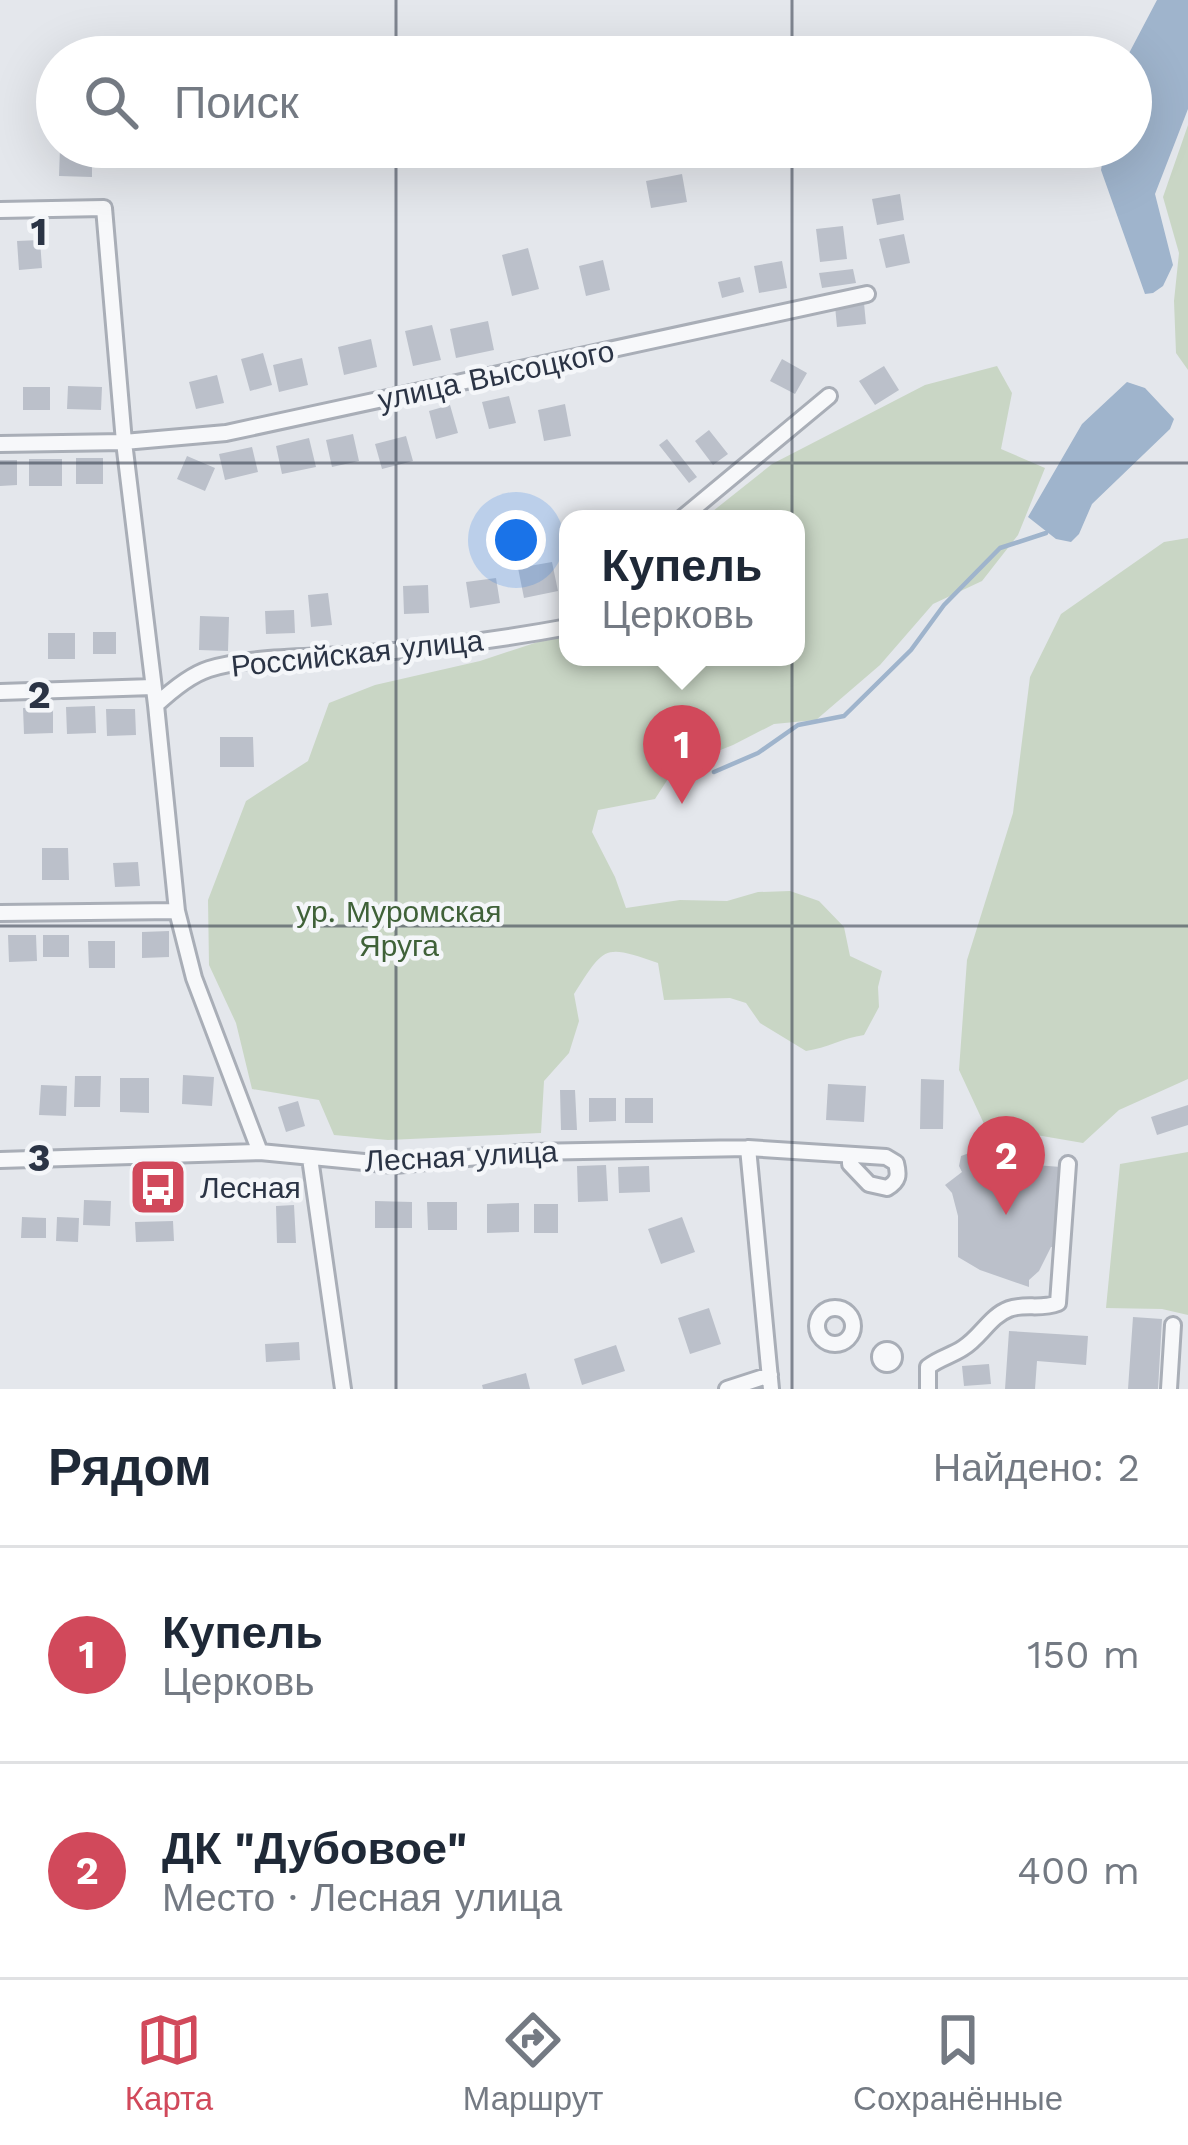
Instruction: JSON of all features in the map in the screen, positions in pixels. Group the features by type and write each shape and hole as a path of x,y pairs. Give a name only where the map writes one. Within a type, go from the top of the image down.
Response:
{"street":[{"path":"0,210 104,208 124,442 177,910 194,978 260,1152"},
{"name":"улица Высоцкого","path":"0,444 124,442 226,433 867,294"},
{"path":"692,510 829,396"},
{"name":"Российская улица","path":"156,705 206,669 237,663 510,638 559,628"},
{"path":"0,692 153,687"},
{"path":"0,913 177,910"},
{"path":"727,1389 771,1382 748,1148"},
{"name":"Лесная улица","path":"0,1160 260,1152 395,1165 529,1152 748,1148 850,1155"},
{"path":"310,1158 343,1389"},
{"path":"928,1389 928,1367 966,1347 1005,1310 1044,1309 1058,1303 1068,1165"},
{"path":"1169,1389 1173,1325"}],"green space":[{"path":"1188,125 1188,370 1176,353 1179,253 1163,197"},
{"name":"ур. Муромская Яруга","path":"997,366 1012,393 1001,449 1045,468 1018,535 982,581 933,604 880,665 816,720 774,724 675,768 655,799 598,810 592,832 626,908 680,900 727,901 758,892 790,891 819,901 844,927 850,956 882,971 879,1007 864,1035 806,1051 760,1023 746,1003 730,998 664,1000 658,963 615,952 592,966 574,994 579,1021 569,1053 544,1081 541,1133 388,1140 334,1135 319,1100 252,1089 236,1023 209,965 208,900 246,801 308,761 329,703 375,685 480,661 559,635 559,666 805,666 805,510 714,510 772,464 925,385"},
{"path":"1188,538 1188,1079 1119,1110 1083,1143 985,1126 959,1070 967,960 1013,813 1030,677 1061,614 1164,542"},
{"path":"1188,1152 1188,1315 1162,1309 1106,1308 1120,1164"}],"water":[{"path":"1157,0 1188,0 1188,109 1155,194 1173,265 1163,286 1145,294 1101,170 1152,168 1152,36 1138,36"},
{"path":"1127,382 1145,388 1174,419 1170,429 1092,504 1071,542 1056,539 1028,517 1082,424"}],"building":[{"path":"59,168 92,168 92,177 59,176"},
{"path":"682,174 687,202 651,208 646,181"},
{"path":"900,194 904,220 877,225 872,199"},
{"path":"843,226 847,259 820,262 816,229"},
{"path":"904,234 910,263 886,268 879,239"},
{"path":"40,240 42,268 19,270 17,241"},
{"path":"528,248 539,289 512,296 502,255"},
{"path":"603,260 610,290 586,296 579,266"},
{"path":"782,261 787,288 759,293 754,266"},
{"path":"853,269 856,283 822,288 819,273"},
{"path":"740,277 744,292 722,298 718,282"},
{"path":"864,303 866,324 837,327 835,306"},
{"path":"488,321 494,350 456,358 450,329"},
{"path":"432,325 441,360 413,366 405,331"},
{"path":"371,339 377,367 344,375 338,347"},
{"path":"263,353 272,385 250,391 241,359"},
{"path":"302,358 308,385 279,392 273,365"},
{"path":"782,359 807,373 795,394 770,381"},
{"path":"884,366 899,390 875,405 859,381"},
{"path":"217,375 224,403 196,409 189,382"},
{"path":"68,386 102,387 101,410 67,409"},
{"path":"23,387 50,387 50,410 23,410"},
{"path":"509,396 516,423 489,429 482,402"},
{"path":"565,404 571,436 544,441 538,410"},
{"path":"450,405 458,433 436,439 429,411"},
{"path":"709,430 728,454 713,465 695,441"},
{"path":"353,434 359,461 332,467 326,440"},
{"path":"406,436 413,461 382,469 375,444"},
{"path":"309,438 316,467 282,474 276,446"},
{"path":"667,439 697,477 689,483 659,445"},
{"path":"252,447 258,472 225,480 219,454"},
{"path":"187,456 215,468 205,491 177,479"},
{"path":"76,458 103,458 103,484 76,484"},
{"path":"29,459 62,459 62,486 29,486"},
{"path":"0,460 17,460 17,485 0,486"},
{"path":"552,562 558,591 524,598 518,568"},
{"path":"496,578 500,603 470,608 466,582"},
{"path":"428,585 429,613 404,614 403,586"},
{"path":"328,593 332,625 311,627 308,595"},
{"path":"294,610 295,633 266,634 265,611"},
{"path":"200,616 229,617 228,651 199,650"},
{"path":"93,632 116,632 116,654 93,654"},
{"path":"48,633 75,633 75,659 48,659"},
{"path":"95,706 96,733 67,734 66,707"},
{"path":"53,707 53,733 24,734 23,708"},
{"path":"106,709 135,709 136,735 107,736"},
{"path":"220,737 253,737 254,767 220,767"},
{"path":"42,848 68,848 69,880 42,880"},
{"path":"138,862 140,886 115,887 113,863"},
{"path":"169,931 169,957 142,958 142,932"},
{"path":"8,935 36,935 37,961 9,962"},
{"path":"43,935 69,935 69,957 43,957"},
{"path":"88,941 115,941 115,968 89,968"},
{"path":"183,1075 214,1077 212,1106 182,1104"},
{"path":"75,1076 101,1076 100,1107 74,1107"},
{"path":"120,1078 149,1078 149,1113 120,1112"},
{"path":"921,1079 944,1080 943,1129 920,1129"},
{"path":"828,1084 866,1086 864,1122 826,1120"},
{"path":"41,1085 67,1086 66,1116 39,1115"},
{"path":"560,1090 575,1090 577,1130 561,1130"},
{"path":"589,1098 616,1098 616,1121 589,1122"},
{"path":"625,1098 653,1098 653,1123 625,1123"},
{"path":"298,1101 305,1126 286,1132 278,1107"},
{"path":"1188,1105 1188,1125 1157,1135 1151,1117"},
{"path":"985,1145 992,1146 991,1152 1009,1153 1008,1163 1061,1167 1054,1247 1029,1280 1029,1287 958,1257 958,1216 945,1185 962,1172 961,1156 985,1152"},
{"path":"606,1165 608,1201 578,1202 577,1166"},
{"path":"649,1166 650,1192 619,1193 618,1167"},
{"path":"84,1200 111,1201 110,1226 83,1225"},
{"path":"375,1201 412,1202 412,1228 375,1228"},
{"path":"427,1202 457,1202 457,1230 428,1230"},
{"path":"519,1203 519,1232 487,1233 487,1204"},
{"path":"534,1204 558,1204 558,1233 534,1233"},
{"path":"294,1205 296,1243 277,1243 276,1206"},
{"path":"22,1217 46,1218 46,1238 21,1238"},
{"path":"57,1217 79,1218 78,1242 56,1241"},
{"path":"682,1217 695,1252 661,1264 648,1229"},
{"path":"173,1221 174,1241 136,1242 135,1222"},
{"path":"709,1308 721,1344 690,1354 678,1318"},
{"path":"1133,1317 1162,1319 1158,1389 1128,1389"},
{"path":"1009,1331 1088,1336 1086,1365 1037,1361 1035,1389 1005,1389"},
{"path":"299,1342 300,1360 266,1362 265,1344"},
{"path":"616,1345 625,1371 582,1385 574,1359"},
{"path":"989,1364 991,1384 964,1386 962,1366"},
{"path":"526,1373 530,1389 483,1389 482,1385"}],"waterway":[{"path":"714,772 758,753 798,725 844,716 911,650 944,605 1000,548 1046,533"}],"place":[{"name":"Купель","path":"682,804"},
{"name":"Лесная","path":"158,1187"},
{"name":"ДК \"Дубовое\"","path":"1006,1215"}]}
